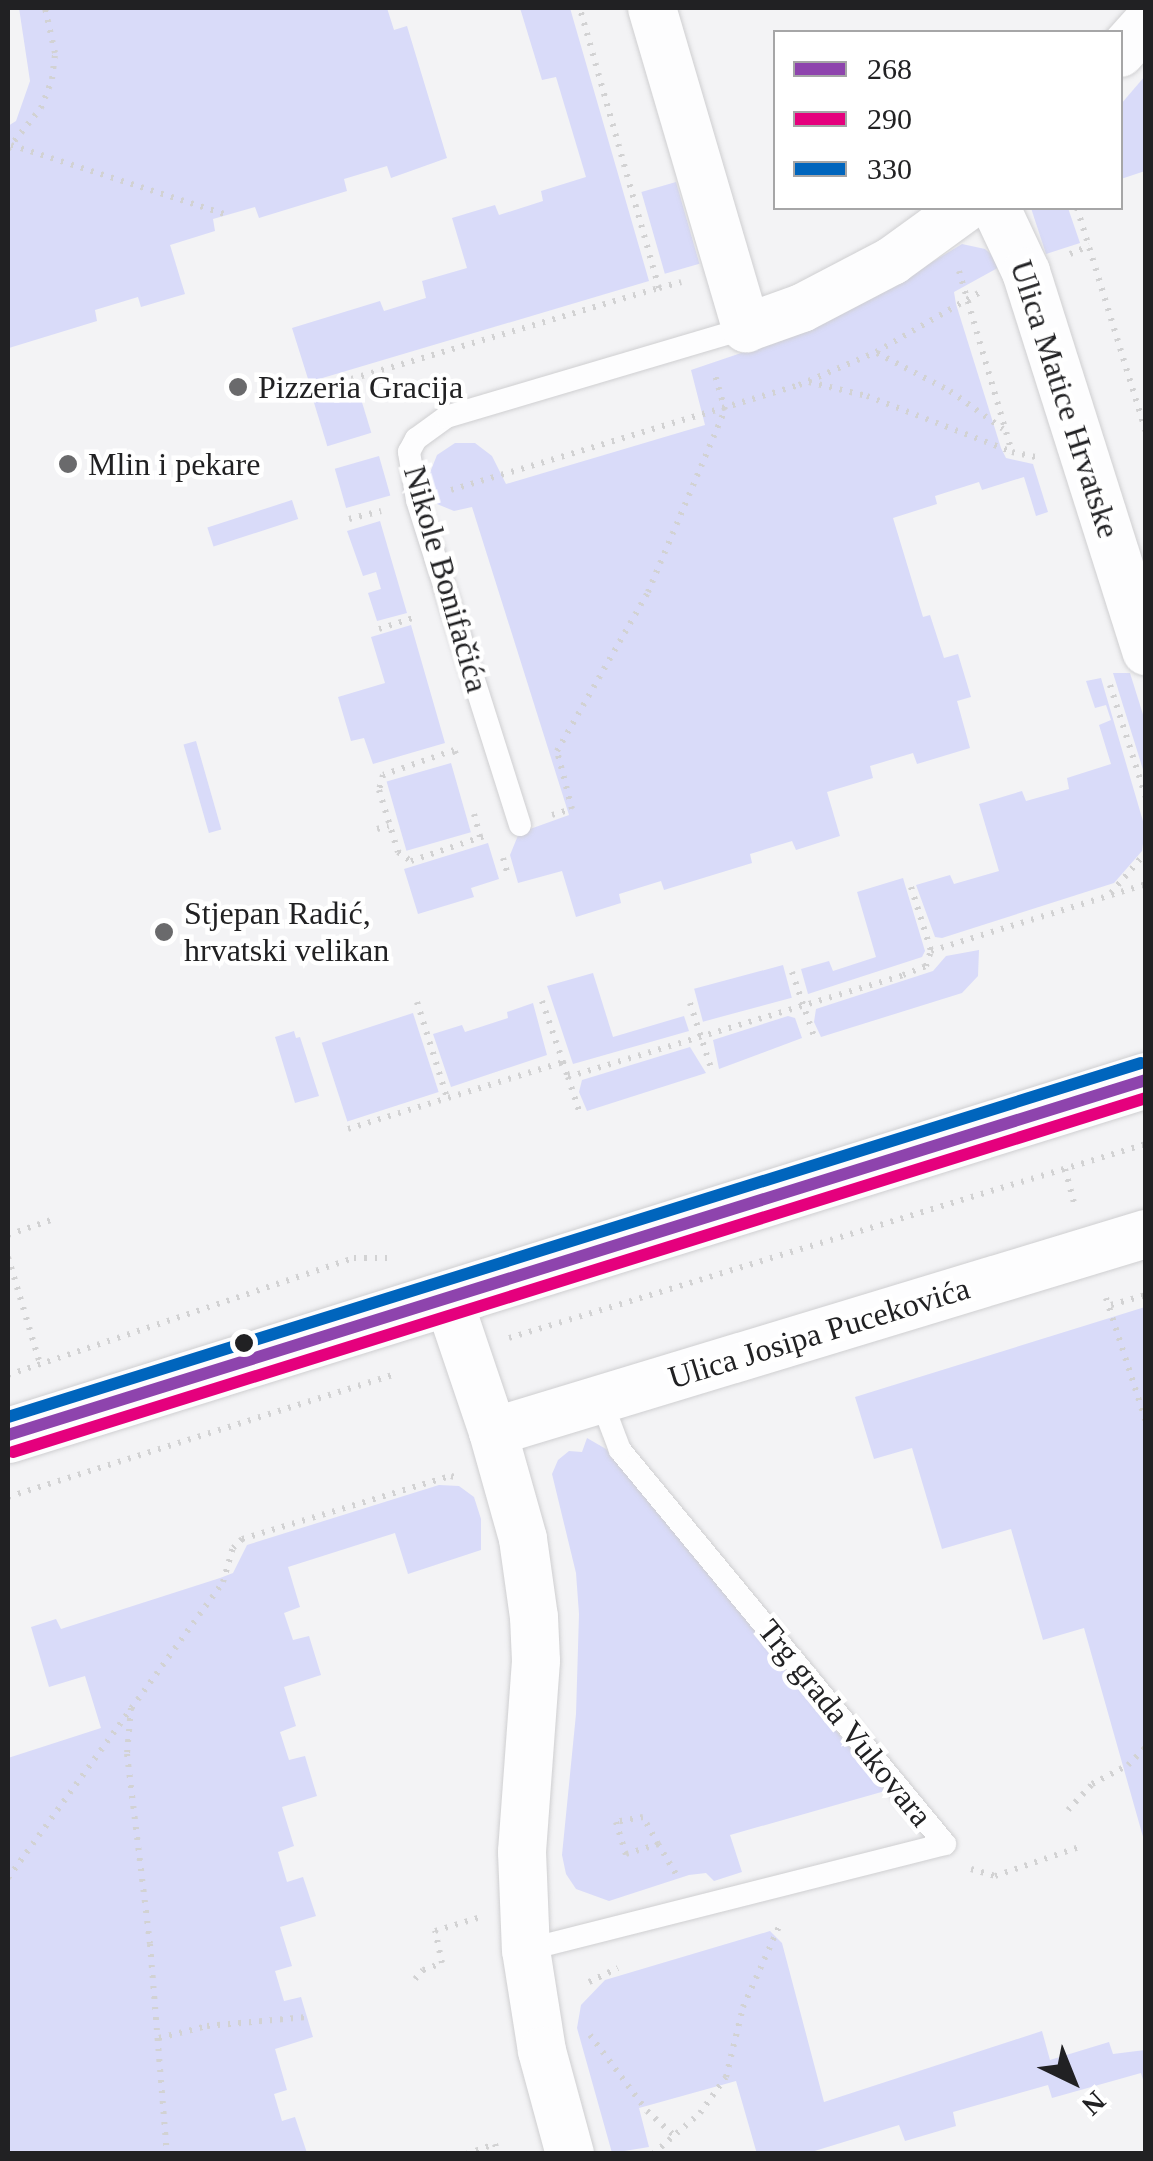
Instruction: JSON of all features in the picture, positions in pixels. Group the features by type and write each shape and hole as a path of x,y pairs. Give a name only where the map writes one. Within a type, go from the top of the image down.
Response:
{"main road":[{"path":"8,1435 1146,1080"}],"street":[{"path":"652,8 726,335 802,308 892,261 962,210"},
{"path":"1123,50 1146,24"},
{"name":"Ulica Matice Hrvatske","path":"997,210 1026,272 1146,651"},
{"name":"Ulica Josipa Pucekovića","path":"493,1432 1146,1234"},
{"path":"448,1298 493,1432 522,1539 534,1618 536,1661 522,1852 525,1931 542,2051 570,2154"}],"lane":[{"name":"Nikole Bonifačića","path":"520,825 418,500 409,452 416,439 446,417 726,335"},
{"name":"Trg grada Vukovara","path":"525,1931 945,1844 620,1450 601,1400"}],"path":[{"path":"46,8 55,53 52,79 41,108 10,147 228,215"},
{"path":"580,8 660,288"},
{"path":"1078,210 1146,432"},
{"path":"502,476 808,382 876,352 966,298 1089,246"},
{"path":"311,391 682,281 726,335 726,410 648,592 557,750 572,809 520,825"},
{"path":"876,352 935,382 1005,431"},
{"path":"808,382 867,396 1012,452"},
{"path":"349,519 384,510"},
{"path":"379,628 415,617"},
{"path":"460,768 454,750 383,775 379,790 398,852 411,861 480,836 470,802"},
{"path":"377,829 389,826"},
{"path":"1107,896 1146,852"},
{"path":"568,1077 920,969 930,951 1146,884"},
{"path":"910,887 930,951"},
{"path":"792,972 815,1040"},
{"path":"542,1001 580,1113"},
{"path":"418,1002 447,1098"},
{"path":"690,1003 712,1071"},
{"path":"348,1129 563,1062"},
{"path":"8,1497 466,1351 1146,1144"},
{"path":"8,1235 54,1220"},
{"path":"8,1258 40,1364"},
{"path":"1111,1305 1146,1294"},
{"path":"8,1878 223,1582 233,1548 242,1539 452,1476 468,1482"},
{"path":"131,1707 127,1754 159,2038 167,2154"},
{"path":"1068,1810 1092,1784 1128,1765 1146,1747"},
{"path":"658,1844 626,1854 616,1822 643,1817 683,1886"},
{"path":"415,1979 423,1970 442,1963 435,1931 472,1919 525,1931"},
{"path":"653,2154 700,2113 726,2077 743,2007 782,1921"},
{"path":"159,2038 206,2026 307,2017"},
{"path":"587,2031 647,2111 674,2136"},
{"path":"466,2154 495,2144 498,2154"}],"shaded area":[{"path":"19,8 387,8 394,30 407,26 447,158 391,178 387,166 344,179 347,191 259,218 255,207 213,219 215,231 170,245 185,294 141,307 138,297 95,310 97,321 9,348 8,126 16,121 30,81"},
{"path":"520,8 570,8 649,281 309,382 292,328 380,301 384,311 426,298 422,281 467,268 452,218 495,205 499,215 543,201 541,191 586,177 556,77 542,80"},
{"path":"1145,76 1145,171 1123,178 1123,102"},
{"path":"676,182 699,264 665,274 641,192"},
{"path":"1032,210 1069,210 1080,243 1046,254"},
{"path":"962,244 985,249 1003,265 954,292 956,304 1001,448 1006,458 1033,464 1048,512 1036,516 1024,477 982,490 979,482 935,496 937,504 893,518 923,617 930,615 944,658 958,654 971,697 957,701 970,748 917,764 913,753 870,766 873,778 827,792 840,836 796,850 792,841 750,854 752,863 664,890 661,881 619,894 621,903 576,917 562,871 518,883 510,855 519,833 569,815 472,507 454,511 437,504 429,475 437,455 455,443 475,443 492,456 506,484 705,425 691,370 785,338 896,284"},
{"path":"357,386 371,433 327,446 313,399"},
{"path":"379,456 390,495 346,508 335,469"},
{"path":"292,500 298,519 214,547 207,528"},
{"path":"380,521 407,613 377,621 368,593 381,589 376,572 363,576 347,531"},
{"path":"411,625 445,743 373,764 364,738 351,741 338,697 385,683 371,637"},
{"path":"1113,673 1130,673 1145,721 1145,776"},
{"path":"1101,678 1145,828 1142,851 1114,883 935,937 916,885 950,875 954,884 999,871 979,804 1022,791 1026,801 1069,789 1067,778 1111,764 1099,725 1111,720 1106,705 1095,708 1086,681"},
{"path":"196,741 221,829 209,833 184,745"},
{"path":"451,763 471,832 406,851 387,781"},
{"path":"488,843 499,879 471,888 474,897 418,914 404,869"},
{"path":"903,878 925,951 922,957 808,994 801,969 829,961 833,971 876,957 857,892"},
{"path":"979,950 978,976 962,993 821,1037 814,1022 816,1009 933,971 946,956"},
{"path":"783,965 792,998 703,1022 694,989"},
{"path":"593,973 613,1037 684,1016 689,1031 573,1064 547,986"},
{"path":"533,1003 547,1055 451,1087 433,1034 462,1025 465,1032 508,1018 507,1012"},
{"path":"413,1013 439,1092 347,1122 322,1043"},
{"path":"788,1016 795,1018 802,1038 719,1069 713,1040"},
{"path":"294,1031 296,1038 300,1037 319,1096 295,1103 275,1037"},
{"path":"690,1047 706,1073 587,1111 579,1092 582,1080"},
{"path":"1146,1307 1145,1844 1084,1628 1043,1640 1011,1529 942,1549 912,1448 874,1459 855,1397"},
{"path":"587,1438 606,1449 625,1471 885,1791 730,1835 742,1872 714,1881 706,1873 689,1875 609,1901 576,1889 566,1874 562,1855 576,1714 579,1614 576,1573 552,1474 558,1460 569,1451 582,1452"},
{"path":"439,1485 459,1486 474,1497 481,1519 481,1550 408,1574 395,1533 288,1567 300,1607 284,1613 293,1640 309,1636 321,1675 284,1687 296,1726 280,1732 289,1760 305,1756 317,1796 282,1807 294,1846 278,1852 287,1882 303,1877 316,1916 280,1927 292,1966 275,1971 284,2001 301,1997 313,2037 275,2049 287,2090 274,2094 282,2121 295,2117 307,2153 8,2153 8,1758 101,1728 85,1676 49,1687 31,1627 56,1619 61,1629 220,1578 233,1573 247,1545"},
{"path":"770,1931 782,1943 824,2102 1042,2031 1050,2060 1109,2042 1113,2054 1145,2050 1145,2086 1141,2073 1052,2098 1048,2085 953,2112 956,2126 905,2141 899,2125 808,2153 757,2154 736,2081 639,2108 649,2147 612,2153 577,2028 581,2005 605,1980"}],"transit line":[{"name":"330","path":"8,1417 1141,1063"},
{"name":"268","path":"8,1435 1146,1080"},
{"name":"290","path":"13,1452 1146,1098"}],"place":[{"name":"Pizzeria Gracija","path":"238,387"},
{"name":"Mlin i pekare","path":"68,464"},
{"name":"Stjepan Radić, hrvatski velikan","path":"164,932"}]}
